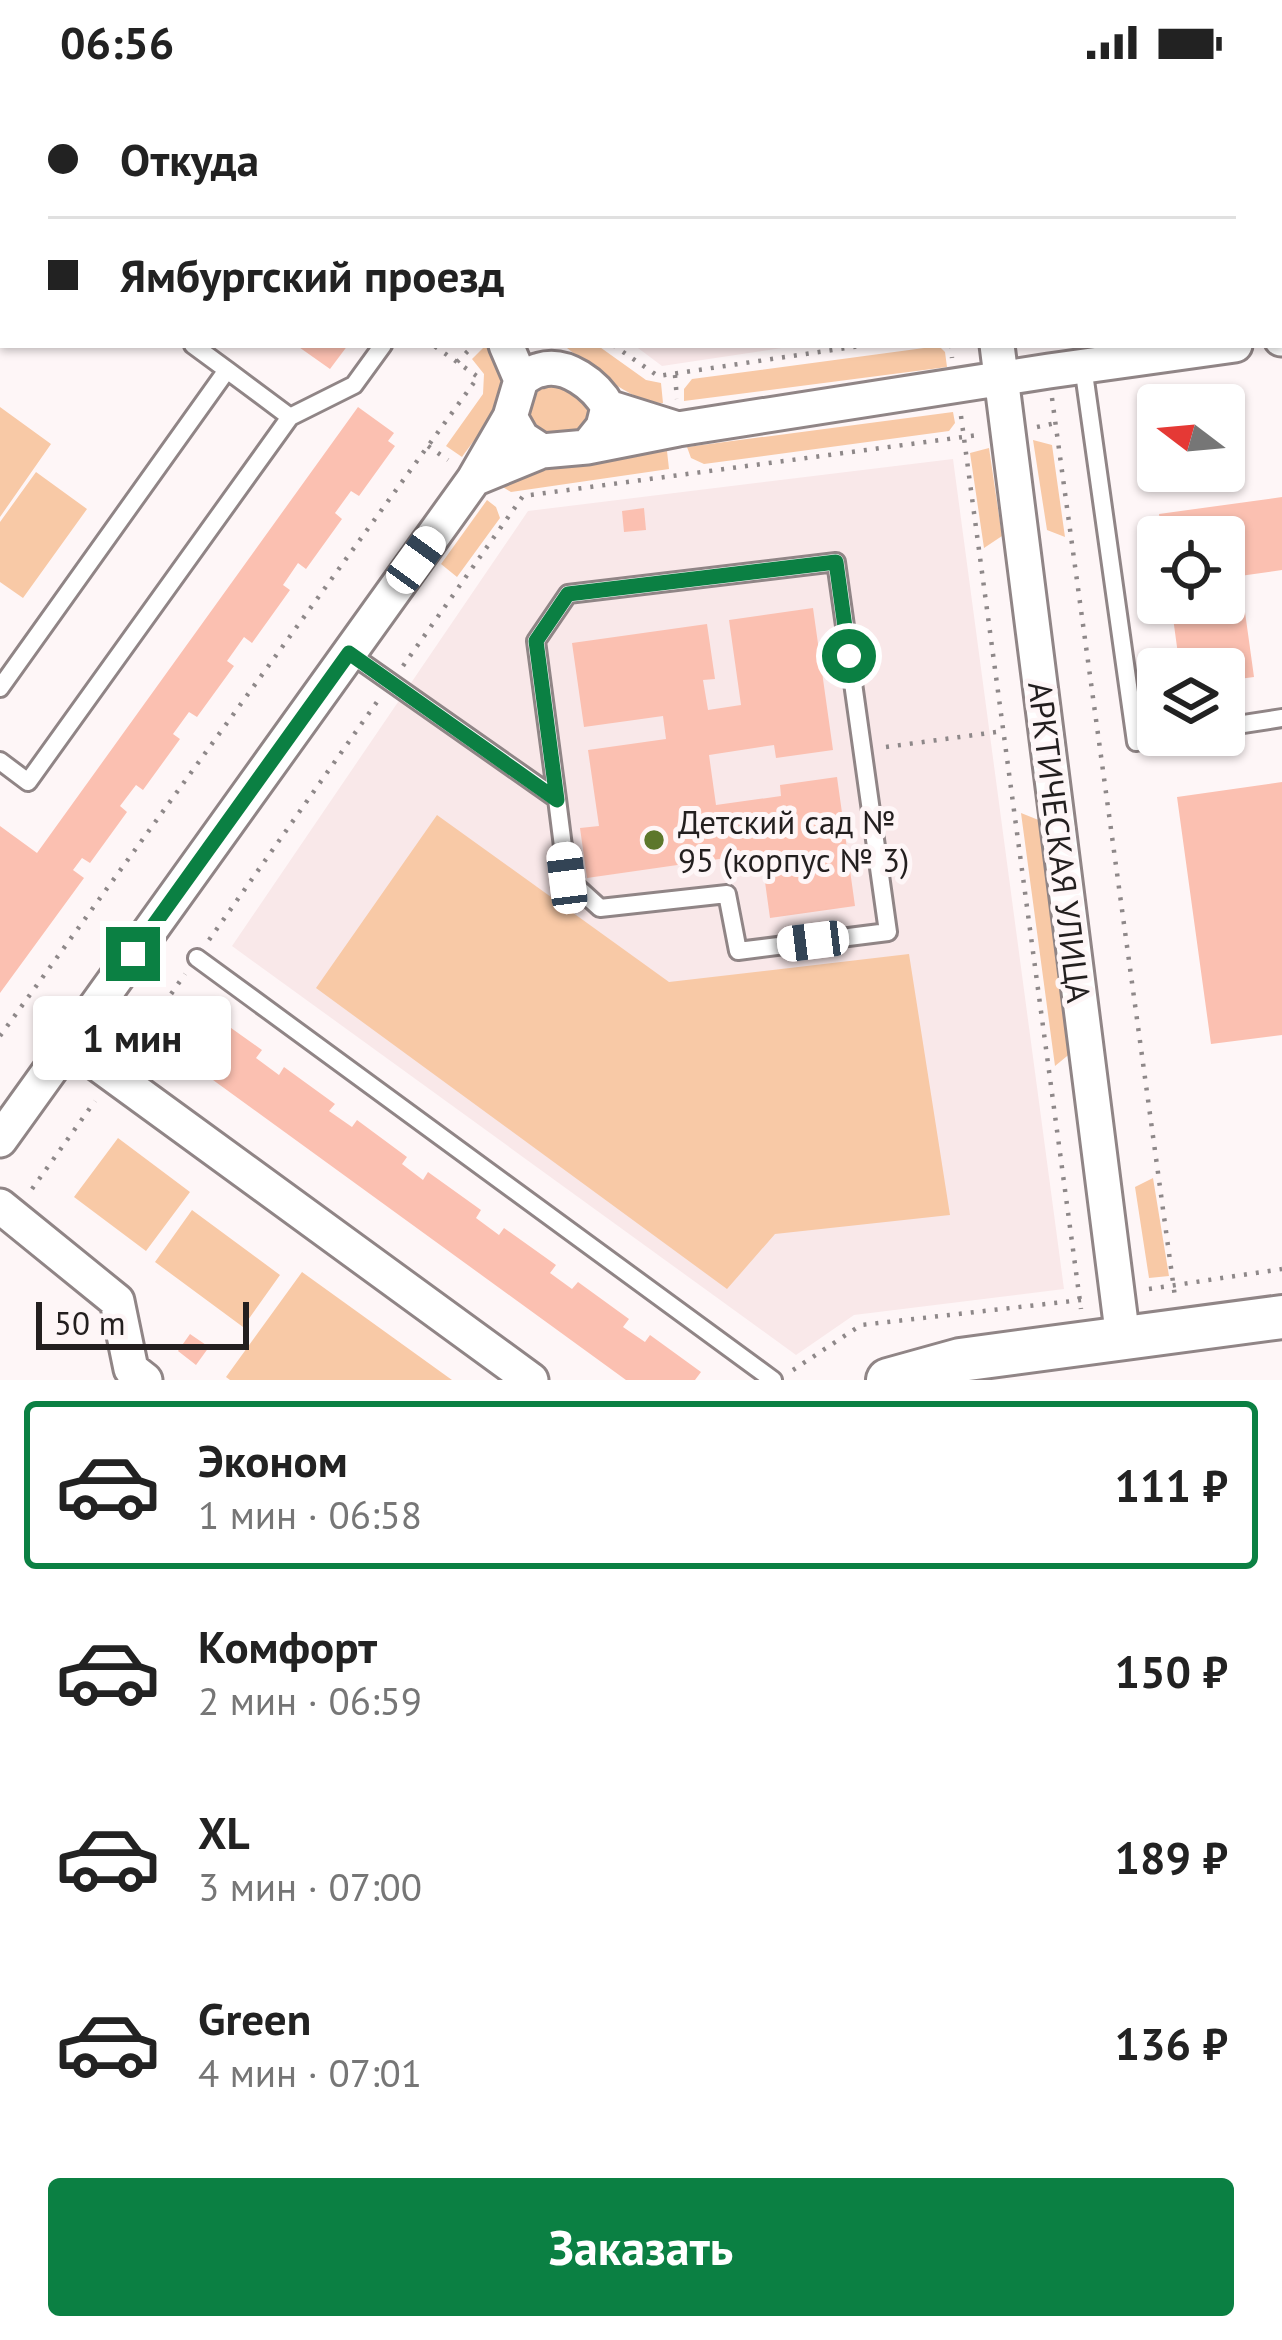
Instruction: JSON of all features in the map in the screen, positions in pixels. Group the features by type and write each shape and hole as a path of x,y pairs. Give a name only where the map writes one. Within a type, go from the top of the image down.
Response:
{"street":[{"path":"0,1140 474,479 510,417 521,380 507,348"},
{"path":"535,348 600,393 608,407 678,429"},
{"path":"474,479 542,451 956,386 999,362 1048,371 1213,348"},
{"name":"АРКТИЧЕСКАЯ УЛИЦА","path":"999,362 1118,1294 1104,1341"},
{"path":"521,380 541,369 570,372"},
{"path":"587,447 603,427 608,407"},
{"path":"510,417 522,438 542,451"},
{"path":"69,1043 531,1380"},
{"path":"0,1206 117,1301 131,1369 146,1380"},
{"path":"888,1380 960,1360 1282,1317"}],"lane":[{"path":"197,348 290,417"},
{"path":"0,761 28,782 290,417 354,385 381,348"},
{"path":"1083,366 1137,742"},
{"path":"0,688 227,370"},
{"path":"836,562 888,932 738,951 727,894 600,908 567,878 557,800 536,641 568,594 836,562"},
{"path":"349,653 557,800"},
{"path":"1245,724 1282,718"},
{"path":"197,958 776,1380"}],"path":[{"path":"0,1036 478,376 437,348"},
{"path":"457,362 470,348"},
{"path":"617,348 658,376 846,348"},
{"path":"951,348 1080,1301 1104,1341"},
{"path":"1048,371 1175,1285 1174,1331"},
{"path":"862,750 1004,731"},
{"path":"776,1380 861,1324 1080,1301 1282,1269"}],"shaded area":[{"path":"488,348 499,371 500,395 491,417 462,457 446,446 483,394 484,374 472,359"},
{"path":"567,348 601,348 646,380 661,383 663,403 638,397"},
{"path":"638,348 782,348 662,366"},
{"path":"924,348 941,348 947,367 684,401 684,389 692,379"},
{"path":"556,380 588,401 593,412 580,435 547,437 523,415 534,385"},
{"path":"0,407 51,444 0,517"},
{"path":"953,412 955,423 949,431 704,464 691,458 687,447"},
{"path":"1033,440 1052,445 1065,537 1047,530"},
{"path":"989,448 1002,536 984,548 970,453"},
{"path":"667,451 669,469 511,492 498,484 522,469"},
{"name":"Детский сад № 95 (корпус № 3)","path":"953,459 1064,1289 854,1315 796,1355 232,946 528,511"},
{"path":"36,472 87,509 23,598 0,582 0,522"},
{"path":"487,500 500,518 457,577 441,564"},
{"path":"1021,813 1041,821 1072,1052 1055,1066"},
{"path":"437,815 669,982 909,954 950,1215 775,1234 727,1289 316,988"},
{"path":"118,1138 190,1192 146,1251 74,1197"},
{"path":"1153,1178 1169,1276 1149,1278 1135,1187"},
{"path":"192,1210 280,1275 243,1327 155,1262"},
{"path":"302,1272 452,1380 230,1380 226,1377"}],"building":[{"path":"300,348 346,348 330,369"},
{"path":"358,407 394,433 388,441 395,446 359,496 351,491 335,513 342,519 306,569 298,563 283,585 290,590 252,643 244,637 227,661 234,666 197,717 189,712 173,734 180,739 143,790 136,785 120,806 127,812 90,863 82,858 73,870 84,878 0,993 0,826 37,853"},
{"path":"1282,497 1282,570 1245,575 1245,516 1159,514"},
{"path":"644,508 646,530 624,532 622,511"},
{"name":"Детский сад № 95 (корпус № 3)","path":"813,608 833,750 776,758 774,745 709,755 716,805 781,796 780,785 837,777 855,906 770,918 761,853 587,878 580,828 599,826 588,750 666,739 663,716 584,727 572,643 707,624 715,679 703,680 708,710 741,705 729,620"},
{"path":"1245,612 1254,677 1245,678 1245,648 1177,648 1174,624 1245,624"},
{"path":"1282,782 1282,1035 1211,1044 1177,797"},
{"path":"195,1012 205,1020 210,1013 262,1050 256,1058 279,1075 284,1067 335,1104 329,1111 352,1127 357,1120 407,1157 402,1164 423,1180 428,1172 481,1210 476,1218 499,1235 504,1228 556,1265 550,1273 572,1289 578,1282 629,1319 623,1327 645,1342 650,1335 701,1372 695,1380 626,1380 169,1048"},
{"path":"190,1334 209,1347 196,1365 178,1351"}],"place":[{"name":"Детский сад № 95 (корпус № 3)","path":"654,840"}],"route":[{"path":"133,954 349,653 557,800 536,641 568,594 836,562 849,656"}]}
